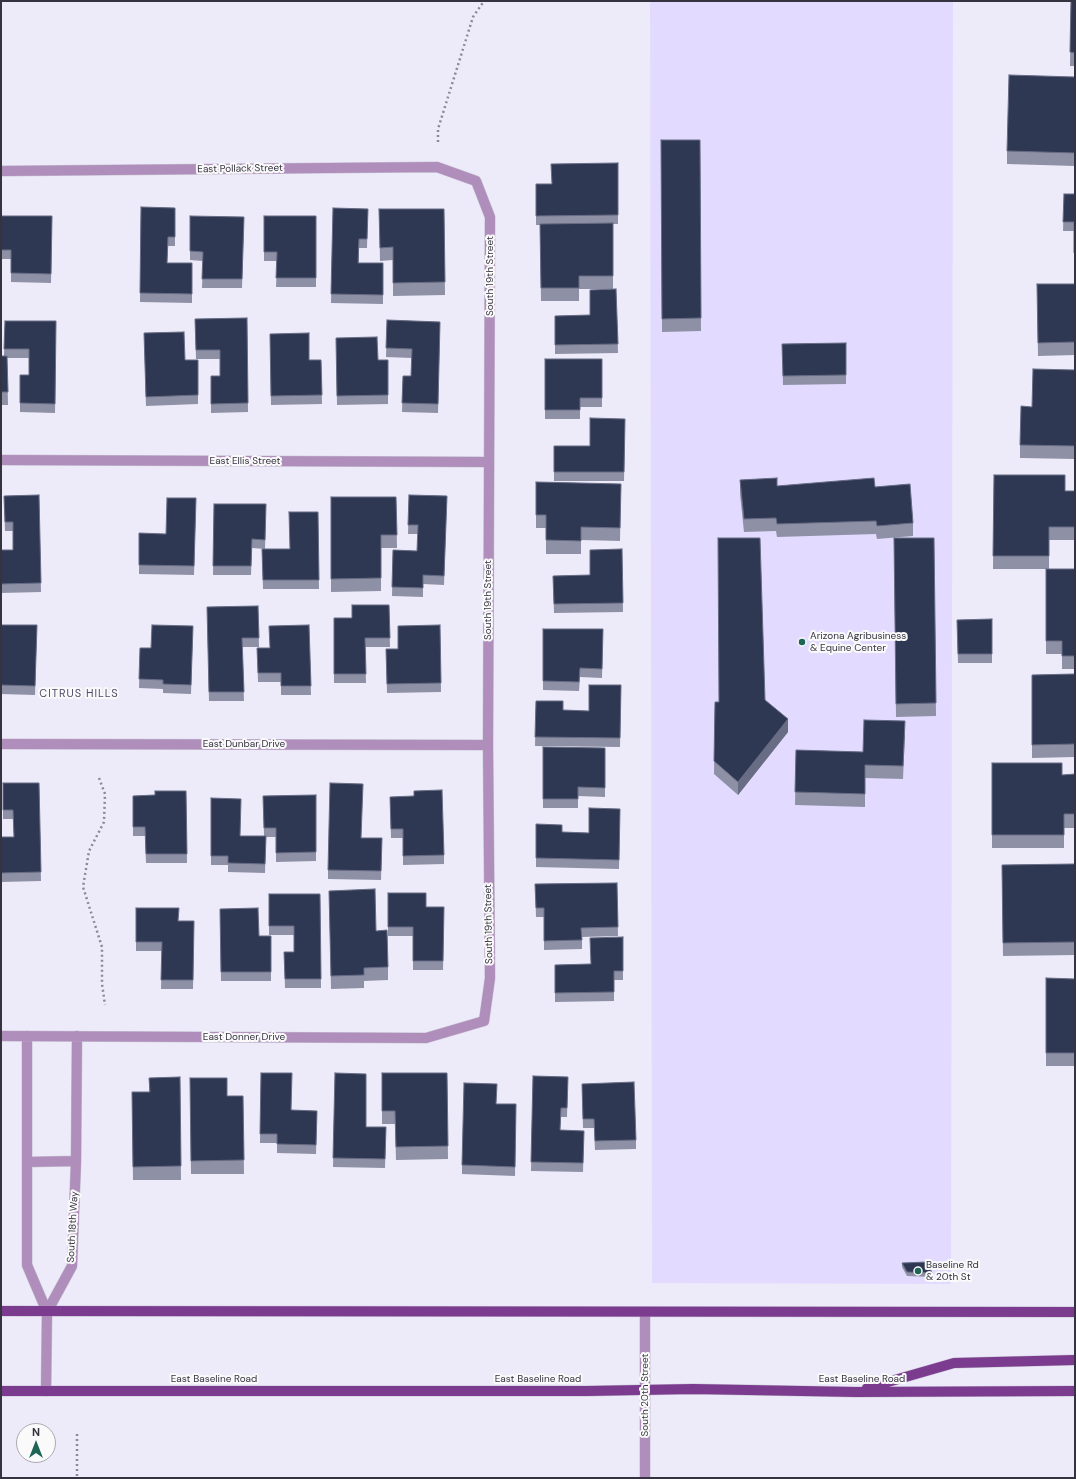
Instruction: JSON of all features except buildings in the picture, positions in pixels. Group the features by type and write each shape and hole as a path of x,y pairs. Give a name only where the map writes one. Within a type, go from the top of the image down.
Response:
{"main road":[{"path":"1,1311 1075,1312"},
{"path":"856,1392 954,1363 1075,1360"},
{"name":"East Baseline Road","path":"1,1391 1075,1391"}],"street":[{"name":"East Pollack Street","path":"1,171 437,167 476,181"},
{"name":"South 19th Street","path":"476,181 490,217 488,745 490,978 484,1021"},
{"name":"East Ellis Street","path":"1,460 489,462"},
{"name":"East Dunbar Drive","path":"1,744 488,745"},
{"name":"East Donner Drive","path":"1,1036 426,1038 484,1021"},
{"name":"South 18th Way","path":"27,1036 27,1266 47,1312 46,1391"},
{"name":"South 18th Way","path":"47,1312 72,1266 76,1161 76,1036"},
{"path":"27,1162 76,1161"},
{"name":"South 20th Street","path":"645,1312 645,1478"}],"path":[{"path":"438,142 438,129 473,17 484,1"},
{"path":"99,778 105,794 104,822 89,851 83,887 102,947 102,984 105,1005"},
{"path":"77,1434 77,1478"}],"shaded area":[{"name":"Arizona Agribusiness & Equine Center","path":"650,1 953,1 951,1284 652,1283"}],"place":[{"name":"Arizona Agribusiness & Equine Center","path":"802,642"},
{"name":"Baseline Rd & 20th St","path":"918,1271"}],"district":[{"name":"CITRUS HILLS","path":"79,694"}]}
